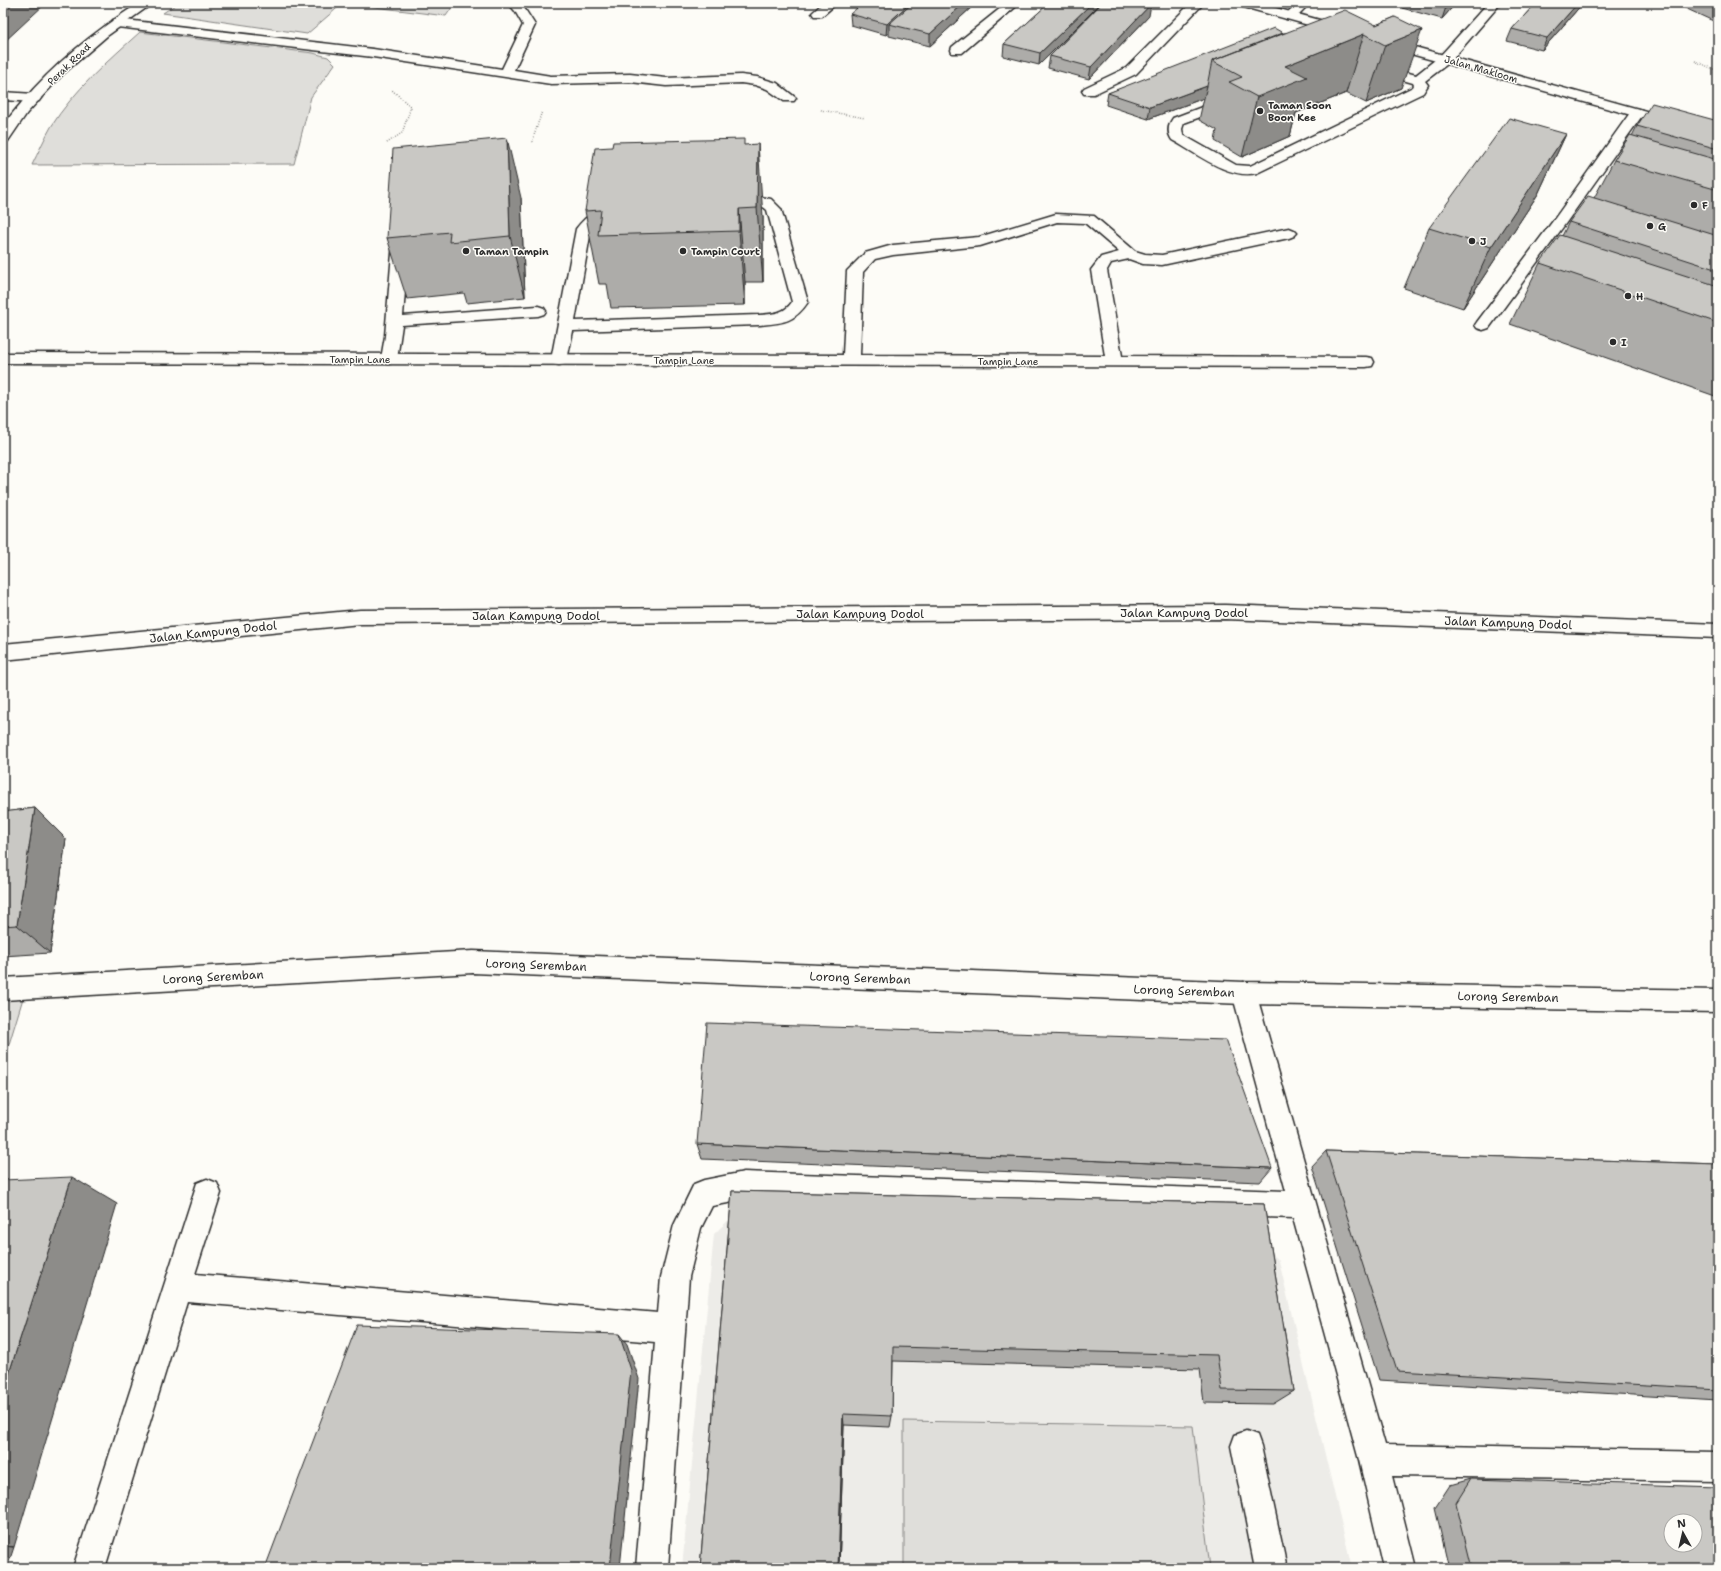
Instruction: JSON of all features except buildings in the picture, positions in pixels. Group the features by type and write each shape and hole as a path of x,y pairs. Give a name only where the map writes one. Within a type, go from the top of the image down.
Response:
{"street":[{"name":"Perak Road","path":"3,138 13,122 34,98 69,63 96,38 147,3"},
{"path":"506,74 529,25 520,9 514,3"},
{"path":"818,13 831,3"},
{"path":"957,50 1014,3"},
{"path":"1089,91 1131,71 1198,3"},
{"path":"1244,3 1350,32"},
{"path":"1290,16 1304,3"},
{"path":"1418,80 1445,59 1495,3"},
{"path":"117,23 373,53 506,74 565,80 630,78 666,82 741,79 757,81 772,86 789,98"},
{"name":"Jalan Makloom","path":"1372,39 1718,135"},
{"path":"1360,63 1418,80"},
{"path":"1243,96 1178,121 1175,129 1177,137 1232,168 1252,170 1418,90 1420,85 1418,80"},
{"path":"3,96 34,98"},
{"path":"1483,325 1558,224 1624,145 1637,113"},
{"path":"565,326 759,320 783,318 795,311 800,302 774,209 770,203 763,200 752,199 722,201"},
{"path":"559,360 584,229 595,217 614,209 627,208"},
{"path":"851,361 855,271 870,256 893,250 980,241 1056,218 1088,219 1130,254 1143,259 1162,260 1289,233"},
{"path":"389,359 394,322 402,224"},
{"path":"1558,224 1574,229"},
{"path":"1114,362 1099,270 1106,260 1130,254"},
{"path":"394,322 538,311"},
{"name":"Tampin Lane","path":"3,358 1366,362"},
{"name":"Jalan Kampung Dodol","path":"3,652 368,617 1225,612 1718,631"},
{"name":"Lorong Seremban","path":"3,989 473,962 1244,993 1718,1001"},
{"path":"1244,993 1374,1460 1400,1568"},
{"path":"652,1568 675,1277 688,1225 704,1194 744,1186 1304,1205"},
{"path":"89,1568 207,1193"},
{"path":"177,1287 671,1329"},
{"path":"1246,1446 1271,1568"},
{"path":"1374,1460 1718,1466"}],"path":[{"path":"373,53 371,70 411,107 402,133 387,143"},
{"path":"1695,61 1718,71"},
{"path":"789,98 797,104 803,106 865,118"}],"shaded area":[{"path":"178,3 343,3 307,34 163,13"},
{"path":"343,3 455,3 446,16"},
{"path":"140,32 313,53 328,57 335,64 311,97 294,164 32,165 51,127 70,101 92,76"},
{"path":"24,995 3,1064 3,997"},
{"path":"738,1211 1246,1224 1279,1261 1352,1568 682,1568 714,1234"},
{"path":"904,1421 1193,1426 1210,1568 904,1568"}],"place":[{"name":"Taman Soon Boon Kee","path":"1260,111"},
{"name":"F","path":"1694,205"},
{"name":"G","path":"1650,226"},
{"name":"J","path":"1472,241"},
{"name":"Taman Tampin","path":"466,251"},
{"name":"Tampin Court","path":"683,251"},
{"name":"H","path":"1628,296"},
{"name":"I","path":"1613,342"}]}
